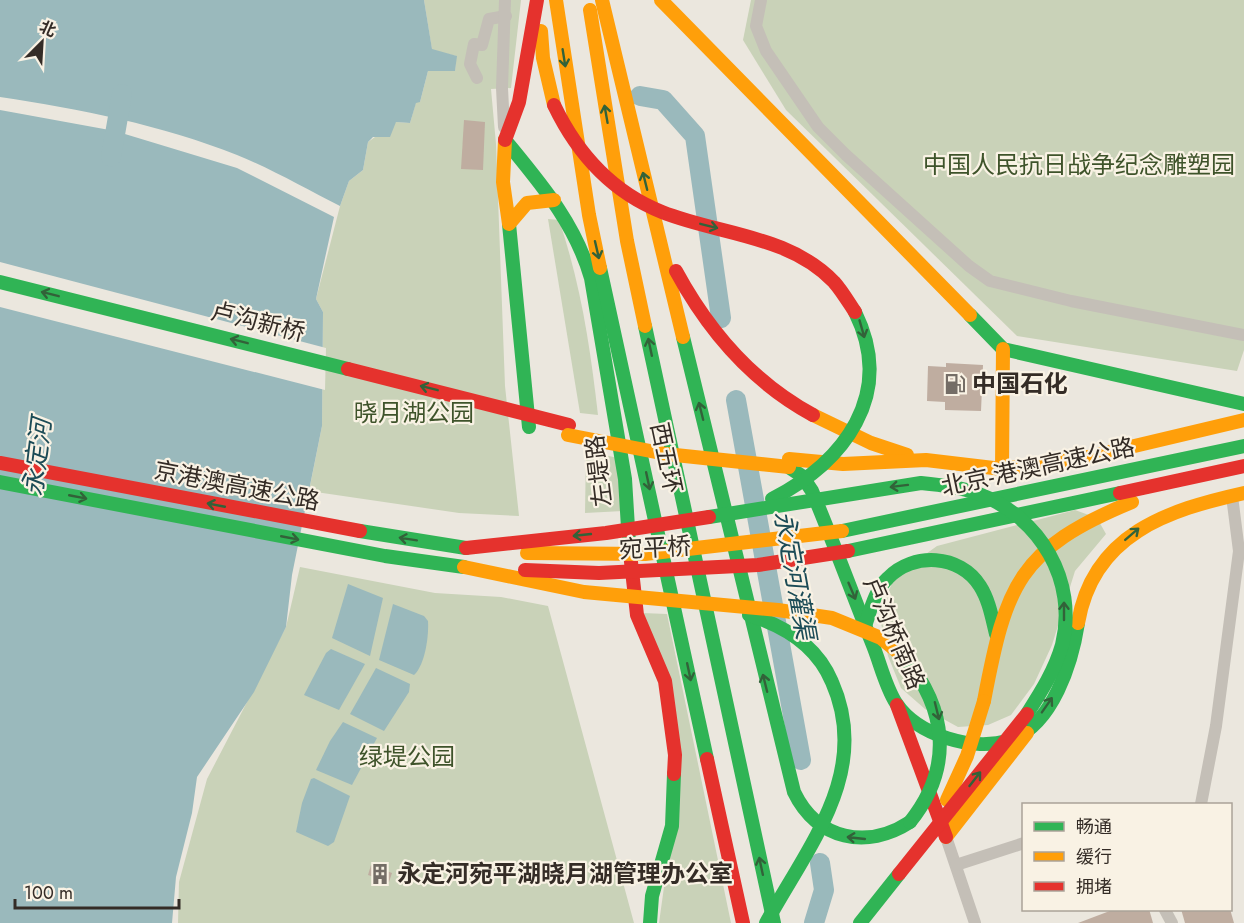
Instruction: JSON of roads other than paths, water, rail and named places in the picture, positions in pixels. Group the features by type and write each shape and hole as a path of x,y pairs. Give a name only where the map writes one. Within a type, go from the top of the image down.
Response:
{"main road":[{"path":"538,0 543,58 554,105 577,148 614,185 654,209 767,241 799,255 840,287 859,319 868,356 868,372 863,405 848,441 822,469 789,491 753,509"},
{"path":"538,0 519,102 505,140 503,182 529,420 666,454 789,463 843,464 926,460"},
{"name":"西五环","path":"556,0 589,215 743,923"},
{"name":"西五环","path":"589,0 627,241 774,923"},
{"path":"464,567 531,583 598,594 716,605 830,616 875,634 899,650 926,686 939,719 940,742 937,776 928,797 910,822 898,830 870,839 838,835 823,828 809,816 790,784 657,229 602,0"},
{"path":"661,0 1003,349 1244,404"},
{"name":"左堤路","path":"505,140 572,224 585,249 591,278 625,479 628,538 638,615 665,681 675,755 672,826 652,896 650,923"},
{"path":"509,224 517,211 528,201 554,200"},
{"path":"657,229 680,281 702,317 729,351 787,401 820,421 880,447 926,460 1002,469 1088,457 1244,420"},
{"name":"卢沟新桥","path":"0,282 506,407 529,420"},
{"name":"卢沟新桥","path":"0,295 503,422 529,420"},
{"path":"1002,469 1003,349"},
{"name":"北京-港澳高速公路","path":"842,531 1244,446"},
{"name":"京港澳高速公路","path":"0,463 309,523 465,548"},
{"name":"卢沟桥南路","path":"789,463 804,476 813,488 819,511 866,623 896,703 919,725 959,743 987,744 1006,741 1029,731"},
{"path":"819,511 820,495 843,464"},
{"name":"北京-港澳高速公路","path":"848,551 1244,466"},
{"path":"931,834 967,756 984,701 996,634 1016,585 1041,551 1081,523 1109,510 1212,473"},
{"name":"京港澳高速公路","path":"0,482 386,556 464,567"},
{"path":"465,548 606,533 892,487 944,484 968,488 1008,506 1037,533 1048,549 1062,584 1065,604 1064,634 1055,664 1042,692 1025,716 860,923"},
{"path":"946,837 1029,731 1061,683 1075,639 1079,613 1090,584 1111,555 1135,530 1169,515 1238,494"},
{"name":"宛平桥","path":"465,548 603,556 756,542 842,531"},
{"name":"宛平桥","path":"464,567 610,572 758,565 848,551"},
{"path":"866,623 886,579 900,567 928,558 947,562 965,571 978,583 988,603 996,634"},
{"path":"716,605 780,627 805,643 822,661 836,684 847,721 846,760 833,802 766,923"},
{"path":"896,703 946,837"}],"street":[{"path":"505,0 502,88 505,140"},
{"path":"761,0 756,26 766,51 818,127 960,258 990,281 1071,301 1244,335"},
{"path":"477,78 470,63 474,44 482,45 489,19 506,16"},
{"path":"1201,803 1216,726 1239,551 1238,494"},
{"path":"946,837 975,923"},
{"path":"956,865 1022,843"}],"water":[{"path":"0,0 424,0 432,49 457,56 455,71 428,71 420,102 416,103 410,123 396,122 390,137 373,137 368,142 363,170 349,181 340,206 276,173 209,144 90,113 0,97"},
{"path":"0,110 115,131 237,168 334,217 316,299 323,312 322,426 292,575 286,627 254,692 197,777 192,813 176,877 172,923 0,923"},
{"path":"348,584 383,598 370,656 332,638"},
{"path":"393,604 424,616 428,621 425,650 421,664 414,675 379,660"},
{"path":"331,649 365,664 339,710 304,695 326,653"},
{"path":"376,668 410,684 409,692 384,731 350,714"},
{"path":"343,722 377,738 352,785 316,770 330,741"},
{"path":"314,778 350,796 334,842 328,846 296,832 302,803 311,779"}],"waterway":[{"name":"永定河","path":"111,157 122,94"},
{"name":"永定河灌渠","path":"640,96 663,100 695,136 721,318"},
{"name":"永定河灌渠","path":"736,400 801,760"},
{"name":"永定河灌渠","path":"814,923 824,890 820,863"}],"place":[{"name":"中国石化","path":"955,384"},
{"name":"永定河宛平湖晓月湖管理办公室","path":"380,874"}],"park label":[{"name":"中国人民抗日战争纪念雕塑园","path":"1079,165"},
{"name":"晓月湖公园","path":"414,413"},
{"name":"绿堤公园","path":"407,757"}]}
